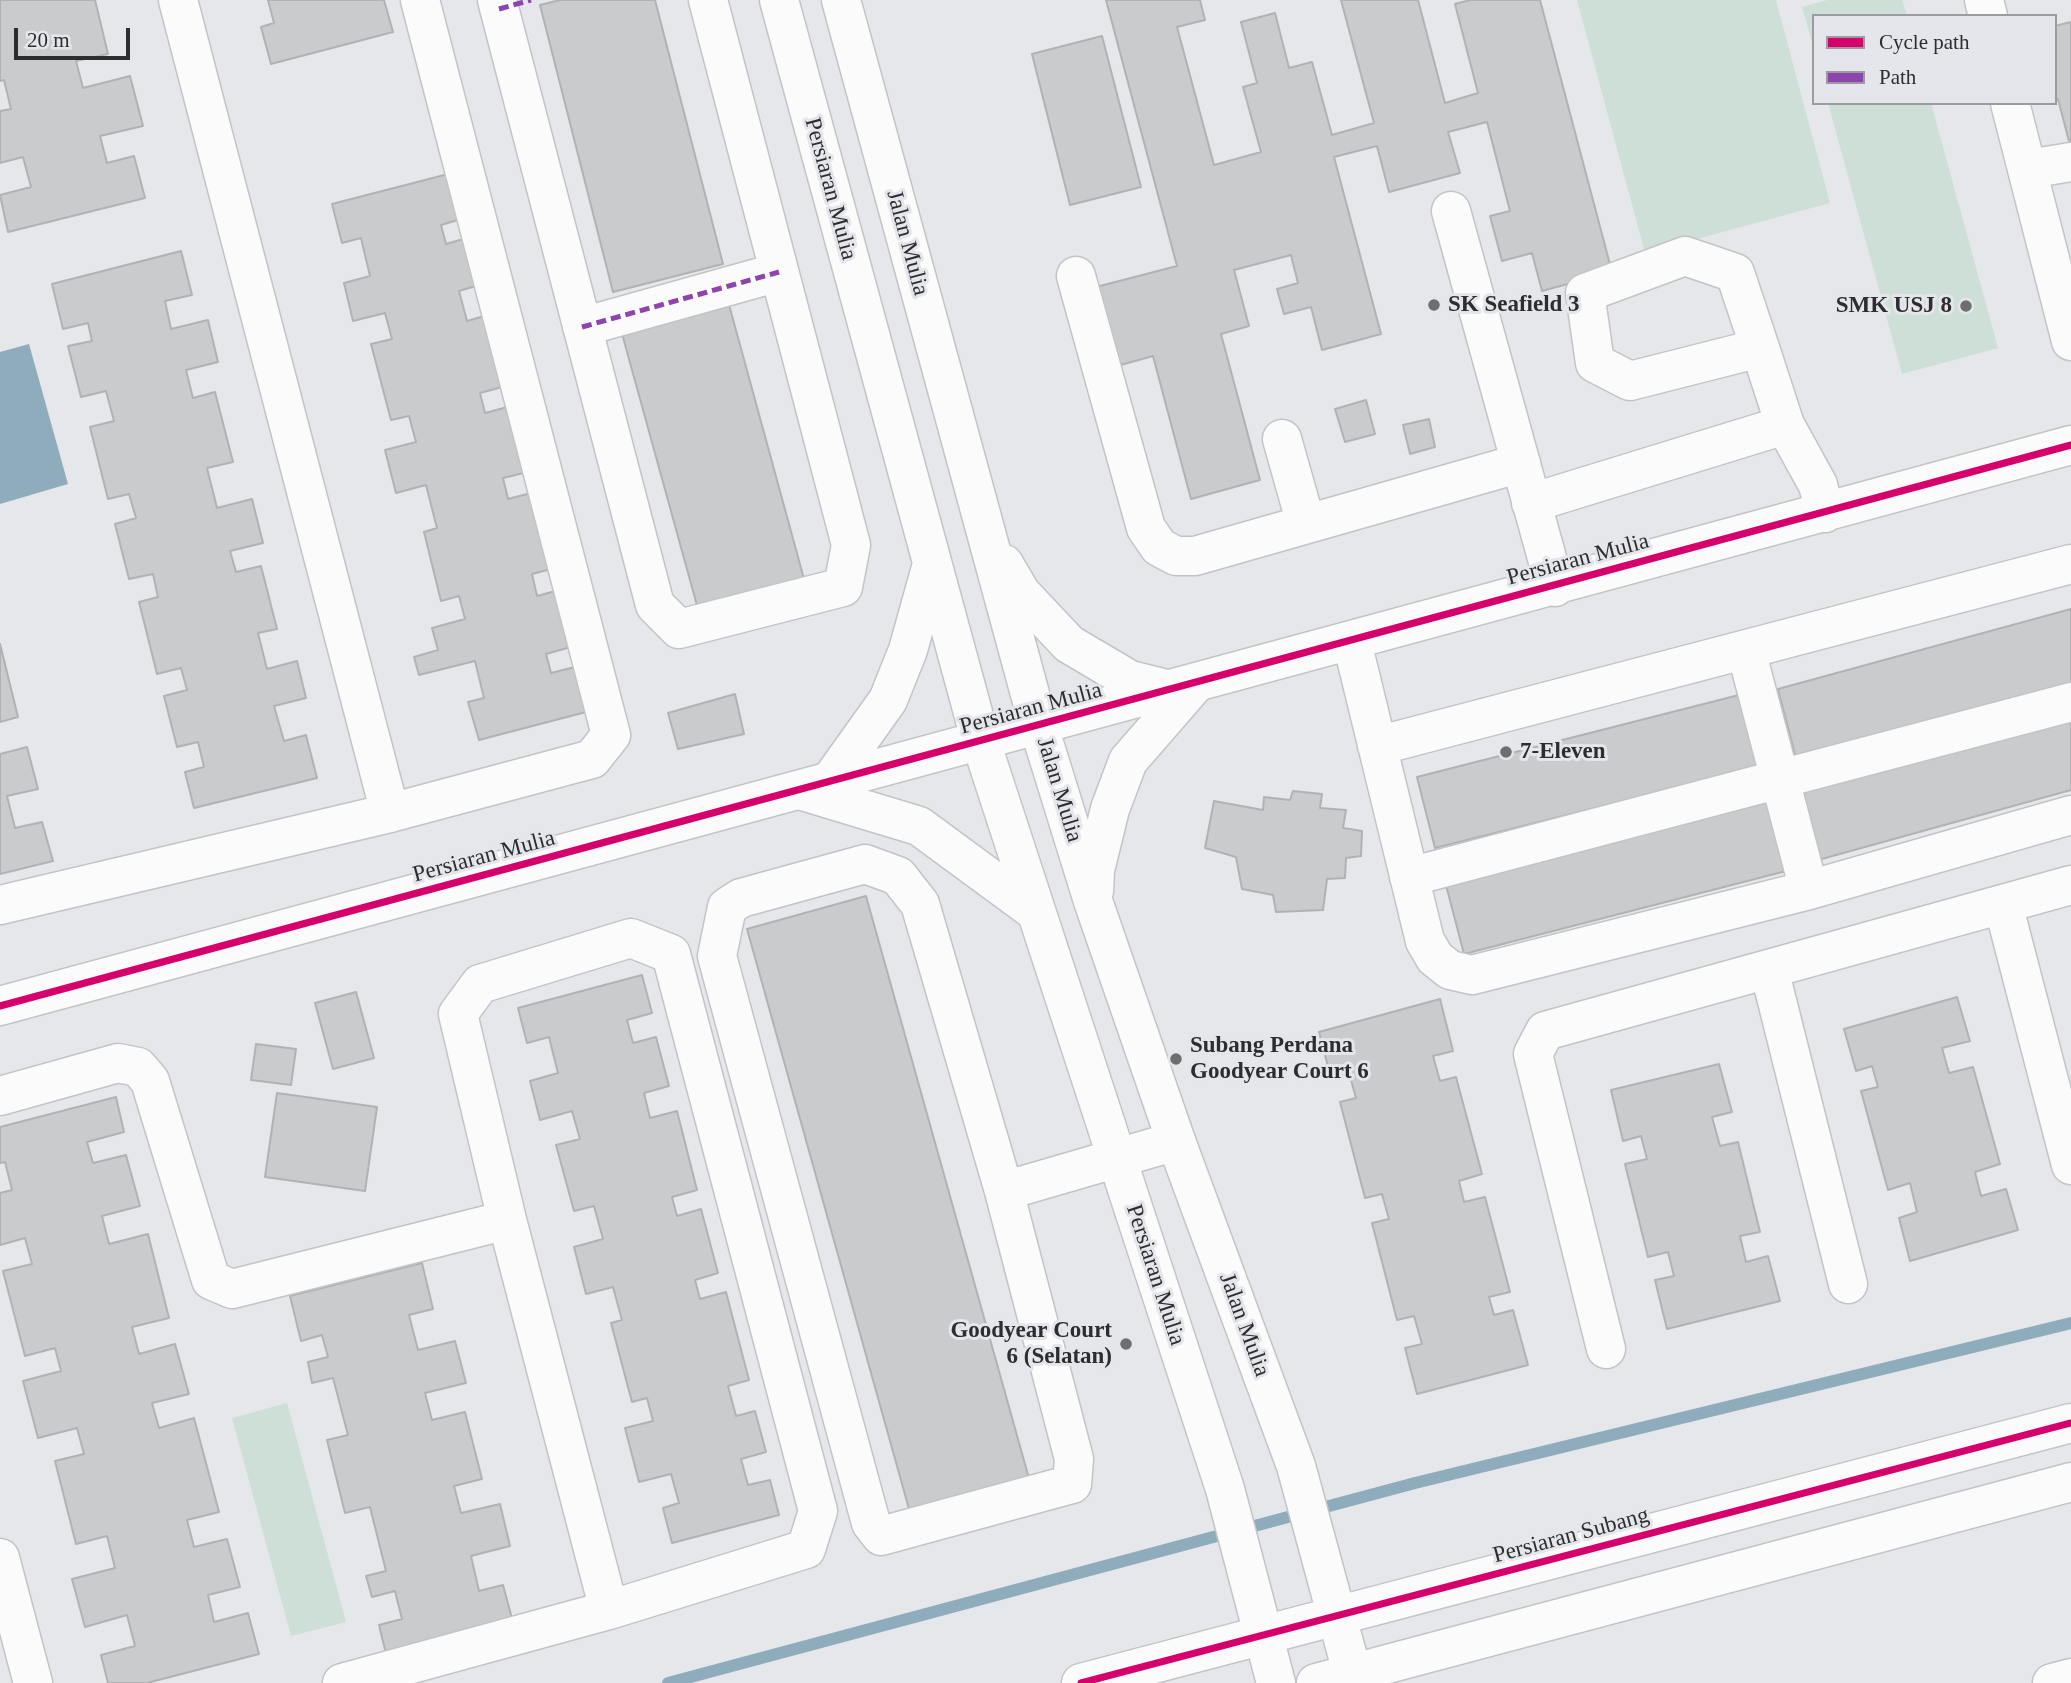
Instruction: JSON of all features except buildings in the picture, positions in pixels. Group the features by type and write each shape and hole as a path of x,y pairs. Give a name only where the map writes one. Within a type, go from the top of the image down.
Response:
{"main road":[{"path":"178,0 390,813"},
{"path":"0,905 390,813 592,759 611,735 420,0"},
{"path":"509,3 582,327 656,605 679,629 843,587 850,545 708,0"},
{"name":"Persiaran Mulia","path":"779,0 981,742 1225,1489 1264,1635"},
{"name":"Jalan Mulia","path":"841,0 1039,727 1093,901 1176,1141 1296,1465 1338,1618 1341,1679"},
{"path":"2011,105 2065,294 2071,341"},
{"path":"2028,169 2071,162"},
{"path":"1451,211 1555,587"},
{"path":"1760,348 1630,381 1595,363 1585,293 1685,256 1735,273 1760,348 1785,425 1818,485 1825,513"},
{"path":"582,327 779,272"},
{"path":"1076,276 1146,528 1159,547 1175,556 1195,556 1521,463"},
{"path":"1531,503 1785,425"},
{"path":"1282,439 1306,524"},
{"name":"Persiaran Mulia","path":"0,1006 1184,688 2071,445"},
{"path":"984,529 1021,593 1069,644 1130,680 1184,688 1128,761 1110,809 1095,870 1093,901"},
{"path":"932,563 908,650 888,700 816,787 919,826 1036,912"},
{"path":"1377,746 2071,564"},
{"path":"1352,642 1425,941 1435,958 1450,970 1472,975 1809,890 2071,815"},
{"path":"1746,650 1809,890"},
{"path":"1409,877 2071,702"},
{"path":"865,864 898,876 920,904 1004,1191 1074,1459 1072,1485 881,1536 871,1523 718,956 727,907 741,898 865,864"},
{"path":"1606,1349 1533,1054 1545,1031 2071,885"},
{"path":"2003,904 2071,1165"},
{"path":"342,1683 609,1610 806,1549 818,1511 671,954 631,938 480,984 458,1014 508,1220 609,1610"},
{"path":"1769,969 1848,1284"},
{"path":"0,1096 118,1063 138,1067 150,1081 211,1280 232,1289 508,1220"},
{"path":"1004,1191 1176,1141"},
{"name":"Persiaran Subang","path":"1081,1683 1338,1618 2071,1423"},
{"path":"1341,1679 2071,1482"},
{"path":"0,1558 33,1683"},
{"path":"1264,1635 1276,1683"},
{"path":"2052,1683 2071,1678"}],"shaded area":[{"path":"1577,0 1776,0 1830,203 1645,253"},
{"path":"1827,0 1902,0 1906,14 1812,14 1812,42 1802,7"},
{"path":"1829,105 1932,105 1998,348 1902,374"},
{"path":"287,1403 346,1622 291,1636 232,1418"}],"water":[{"path":"29,344 68,484 0,504 0,352"}],"waterway":[{"path":"668,1683 1415,1483 2071,1323"}],"marked path":[{"path":"499,9 531,0"},
{"path":"582,327 779,272"}],"cycle path":[{"path":"0,1006 2071,445"},
{"path":"1081,1683 2071,1423"}],"place":[{"name":"SK Seafield 3","path":"1434,305"},
{"name":"SMK USJ 8","path":"1966,306"},
{"name":"7-Eleven","path":"1506,752"},
{"name":"Subang Perdana Goodyear Court 6","path":"1176,1059"},
{"name":"Goodyear Court 6 (Selatan)","path":"1126,1344"}]}
